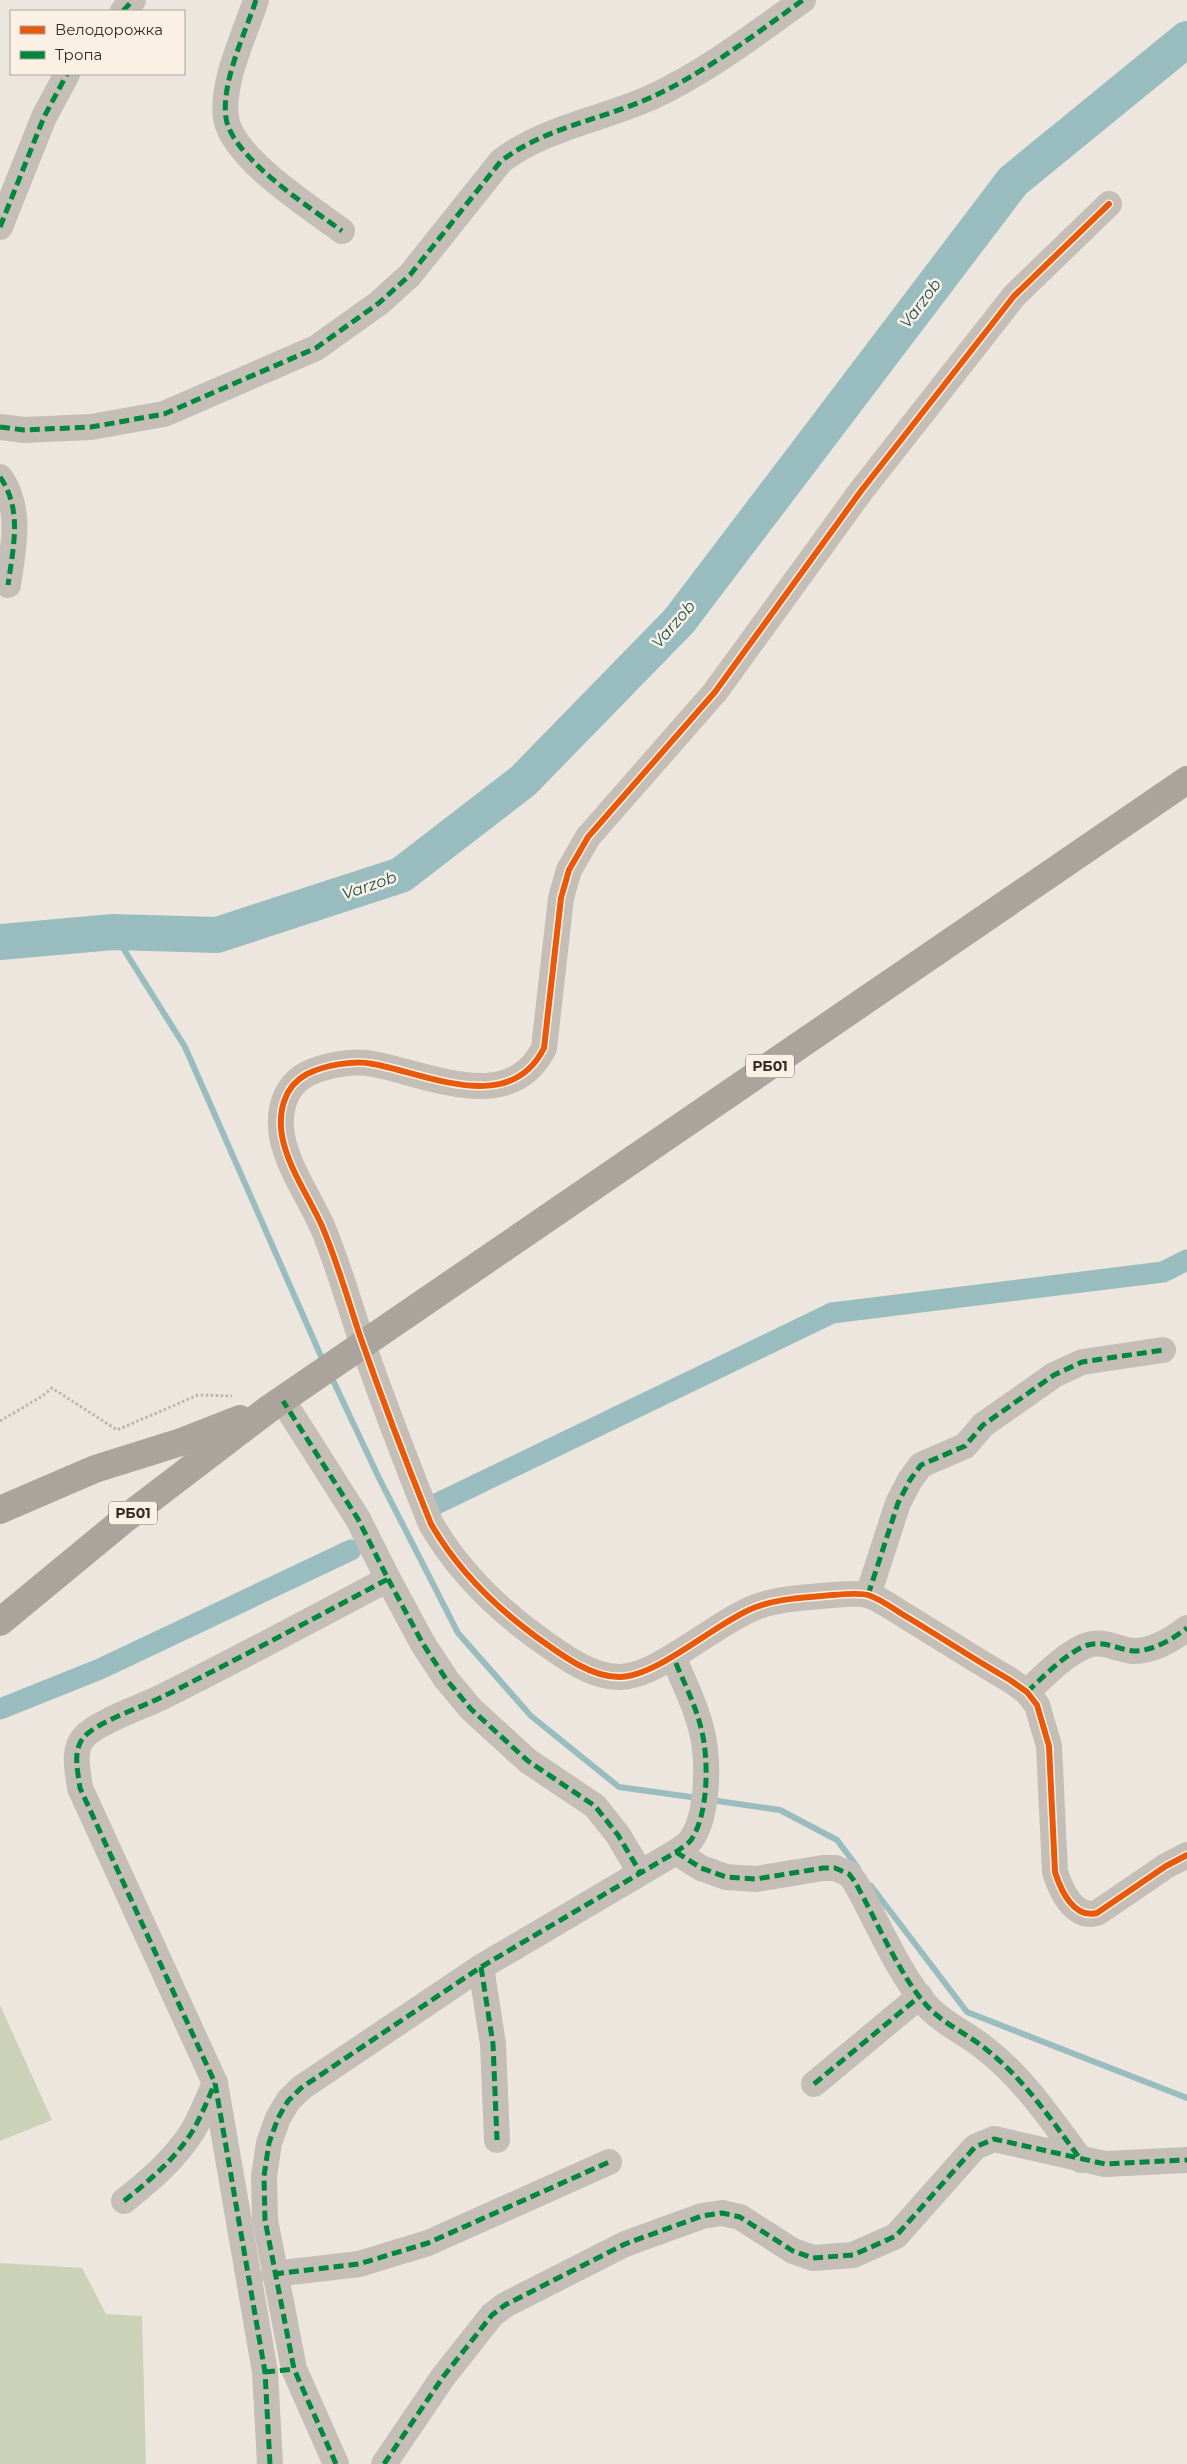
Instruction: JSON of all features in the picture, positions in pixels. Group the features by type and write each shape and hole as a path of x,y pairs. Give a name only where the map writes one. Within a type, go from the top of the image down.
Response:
{"highway":[{"name":"РБ01","path":"0,1622 126,1518 284,1400 1187,780"},
{"name":"РБ01","path":"0,1510 95,1469 181,1442 284,1400"}],"street":[{"path":"124,10 133,0"},
{"path":"256,0 231,74 226,107 229,128 240,147 254,162 342,231"},
{"path":"0,427 24,430 91,427 164,414 316,348 379,303 410,275 501,161 519,147 542,136 651,98 718,61 803,0"},
{"path":"0,227 44,117 66,75"},
{"path":"1109,204 1014,296 861,491 715,692 588,837 569,870 561,898 544,1048 531,1069 522,1076 503,1083 482,1086 458,1085 372,1063 348,1064 307,1074 285,1095 281,1118 282,1136 302,1188 322,1226 359,1348 431,1524 469,1578 510,1617 557,1652 602,1675 620,1677 638,1673 672,1656 725,1622 756,1607 790,1598 868,1595 1027,1692 1040,1712 1049,1746 1054,1872 1060,1887 1080,1913 1089,1915 1097,1913 1166,1866 1187,1855"},
{"path":"0,477 7,488 14,507 15,534 8,585"},
{"path":"868,1595 898,1503 920,1465 966,1446 983,1424 1054,1375 1082,1362 1163,1350"},
{"path":"284,1400 358,1519 423,1644 446,1679 471,1709 528,1761 595,1806 618,1835 640,1872"},
{"path":"270,2464 264,2372 215,2083 80,1788 76,1758 78,1746 84,1736 106,1723 160,1698 388,1579"},
{"path":"1027,1692 1077,1651 1088,1645 1100,1643 1133,1651 1143,1650 1165,1643 1187,1628"},
{"path":"336,2464 294,2369 274,2274 265,2220 264,2176 269,2142 278,2118 288,2101 301,2088 481,1967 676,1852 690,1841 702,1812 706,1754 701,1727 672,1656"},
{"path":"676,1852 701,1868 726,1876 756,1878 823,1868 841,1870 856,1882 909,1981 920,1996 940,2018 987,2049 1024,2084 1081,2160"},
{"path":"481,1967 493,2044 497,2140"},
{"path":"814,2084 920,1996"},
{"path":"124,2201 150,2181 174,2157 192,2131 215,2083"},
{"path":"384,2464 443,2377 492,2315 505,2305 625,2244 702,2216 722,2213 740,2217 793,2251 813,2258 853,2255 896,2236 975,2147 987,2141 1001,2139 1081,2160 1105,2164 1187,2160"},
{"path":"274,2274 359,2264 401,2252 428,2243 610,2162"},
{"path":"264,2372 294,2369"}],"path":[{"path":"0,1421 41,1397 52,1388 117,1430 198,1395 235,1396"}],"green space":[{"path":"0,2005 52,2120 0,2141"},
{"path":"0,2263 82,2268 106,2314 142,2316 146,2464 0,2464"}],"waterway":[{"name":"Varzob","path":"0,942 113,932 217,935 401,875 523,781 679,621 1013,181 1187,39"},
{"path":"113,932 185,1047 324,1363"},
{"path":"428,1508 832,1313 1163,1272 1187,1260"},
{"path":"330,1374 379,1478 458,1633 531,1716 619,1787 698,1798"},
{"path":"0,1709 100,1669 351,1550"},
{"path":"711,1800 780,1810 837,1840 858,1868"},
{"path":"871,1886 967,2012 1187,2098"}],"marked path":[{"path":"124,10 133,0"},
{"path":"256,0 235,58 227,89 226,118 231,133 242,149 275,181 342,231"},
{"path":"0,427 24,430 91,427 164,414 316,348 379,303 410,275 501,161 518,149 536,140 633,105 672,87 729,52 803,0"},
{"path":"0,227 44,117 66,75"},
{"path":"0,477 12,503 14,516 14,543 8,585"},
{"path":"868,1595 898,1503 910,1480 921,1465 965,1446 983,1425 1054,1375 1082,1362 1163,1350"},
{"path":"270,2464 265,2372 215,2083 80,1788 77,1755 80,1742 90,1731 190,1683 388,1579 358,1519 283,1401"},
{"path":"388,1579 423,1644 446,1679 471,1709 528,1761 595,1806 618,1835 640,1872"},
{"path":"1027,1692 1064,1659 1080,1648 1100,1644 1134,1651 1148,1649 1162,1644 1187,1628"},
{"path":"336,2464 294,2369 265,2220 264,2176 269,2143 278,2118 288,2101 301,2088 481,1967 676,1852 691,1840 697,1829 704,1801 706,1785 704,1740 692,1700 673,1656"},
{"path":"676,1852 701,1868 726,1877 756,1879 823,1868 835,1868 849,1874 898,1964 918,1995 935,2013 980,2044 1014,2074 1081,2160"},
{"path":"481,1967 493,2044 497,2140"},
{"path":"814,2084 920,1996"},
{"path":"124,2201 161,2170 185,2142 192,2132 215,2083"},
{"path":"384,2464 443,2377 492,2315 505,2305 625,2244 702,2216 722,2213 740,2217 793,2251 813,2258 853,2255 896,2236 975,2147 994,2139 1105,2164 1187,2160"},
{"path":"274,2274 359,2264 428,2243 609,2162"},
{"path":"265,2372 294,2369"}],"cycle path":[{"path":"1109,204 1014,296 861,491 715,692 588,837 569,870 561,898 544,1048 529,1069 511,1081 489,1086 442,1081 373,1064 349,1063 331,1066 307,1074 293,1085 284,1100 281,1127 289,1159 322,1226 377,1383 431,1524 464,1571 505,1612 554,1650 575,1663 597,1673 619,1677 634,1675 669,1659 740,1614 764,1604 805,1597 851,1594 868,1595 883,1602 1010,1680 1027,1692 1037,1705 1049,1746 1055,1872 1065,1895 1075,1908 1089,1914 1097,1913 1166,1866 1187,1855"}]}
